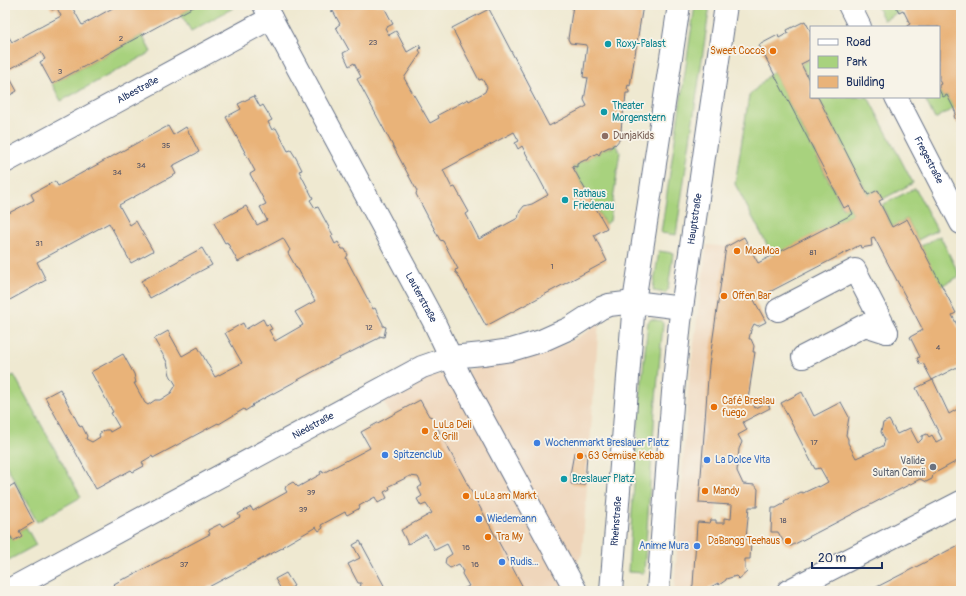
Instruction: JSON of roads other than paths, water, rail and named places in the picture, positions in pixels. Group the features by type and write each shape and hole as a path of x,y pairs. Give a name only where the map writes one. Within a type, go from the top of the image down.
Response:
{"street":[{"path":"634,302 678,5"},
{"name":"Hauptstraße","path":"658,591 676,358 726,5"},
{"path":"849,5 860,26"},
{"name":"Albestraße","path":"5,162 268,12"},
{"name":"Lauterstraße","path":"268,12 430,313 460,377 576,591"},
{"name":"Fregestraße","path":"897,98 961,224"},
{"path":"778,310 855,270 887,332 865,325 803,356"},
{"name":"Niedstraße","path":"7,591 415,370 451,356 511,350 541,341 570,328 601,308 610,305 634,302 682,308"},
{"name":"Rheinstraße","path":"610,591 634,302"},
{"path":"788,591 961,502"}],"place":[{"name":"Roxy-Palast","path":"608,44"},
{"name":"Sweet Cocos","path":"773,51"},
{"name":"Theater Morgenstern","path":"604,112"},
{"name":"DunjaKids","path":"605,136"},
{"name":"Rathaus Friedenau","path":"565,200"},
{"name":"MoaMoa","path":"737,251"},
{"name":"Offen Bar","path":"724,296"},
{"name":"Café Breslau fuego","path":"714,407"},
{"name":"LuLa Deli & Grill","path":"425,431"},
{"name":"Wochenmarkt Breslauer Platz","path":"537,443"},
{"name":"Spitzenclub","path":"385,455"},
{"name":"63 Gemüse Kebab","path":"580,456"},
{"name":"La Dolce Vita","path":"707,460"},
{"name":"Valide Sultan Camii","path":"933,467"},
{"name":"Breslauer Platz","path":"564,479"},
{"name":"Mandy","path":"705,491"},
{"name":"LuLa am Markt","path":"466,496"},
{"name":"Wiedemann","path":"479,519"},
{"name":"Tra My","path":"488,537"},
{"name":"DaBangg Teehaus","path":"788,541"},
{"name":"Anime Mura","path":"697,546"},
{"name":"Rudis...","path":"502,562"}]}
